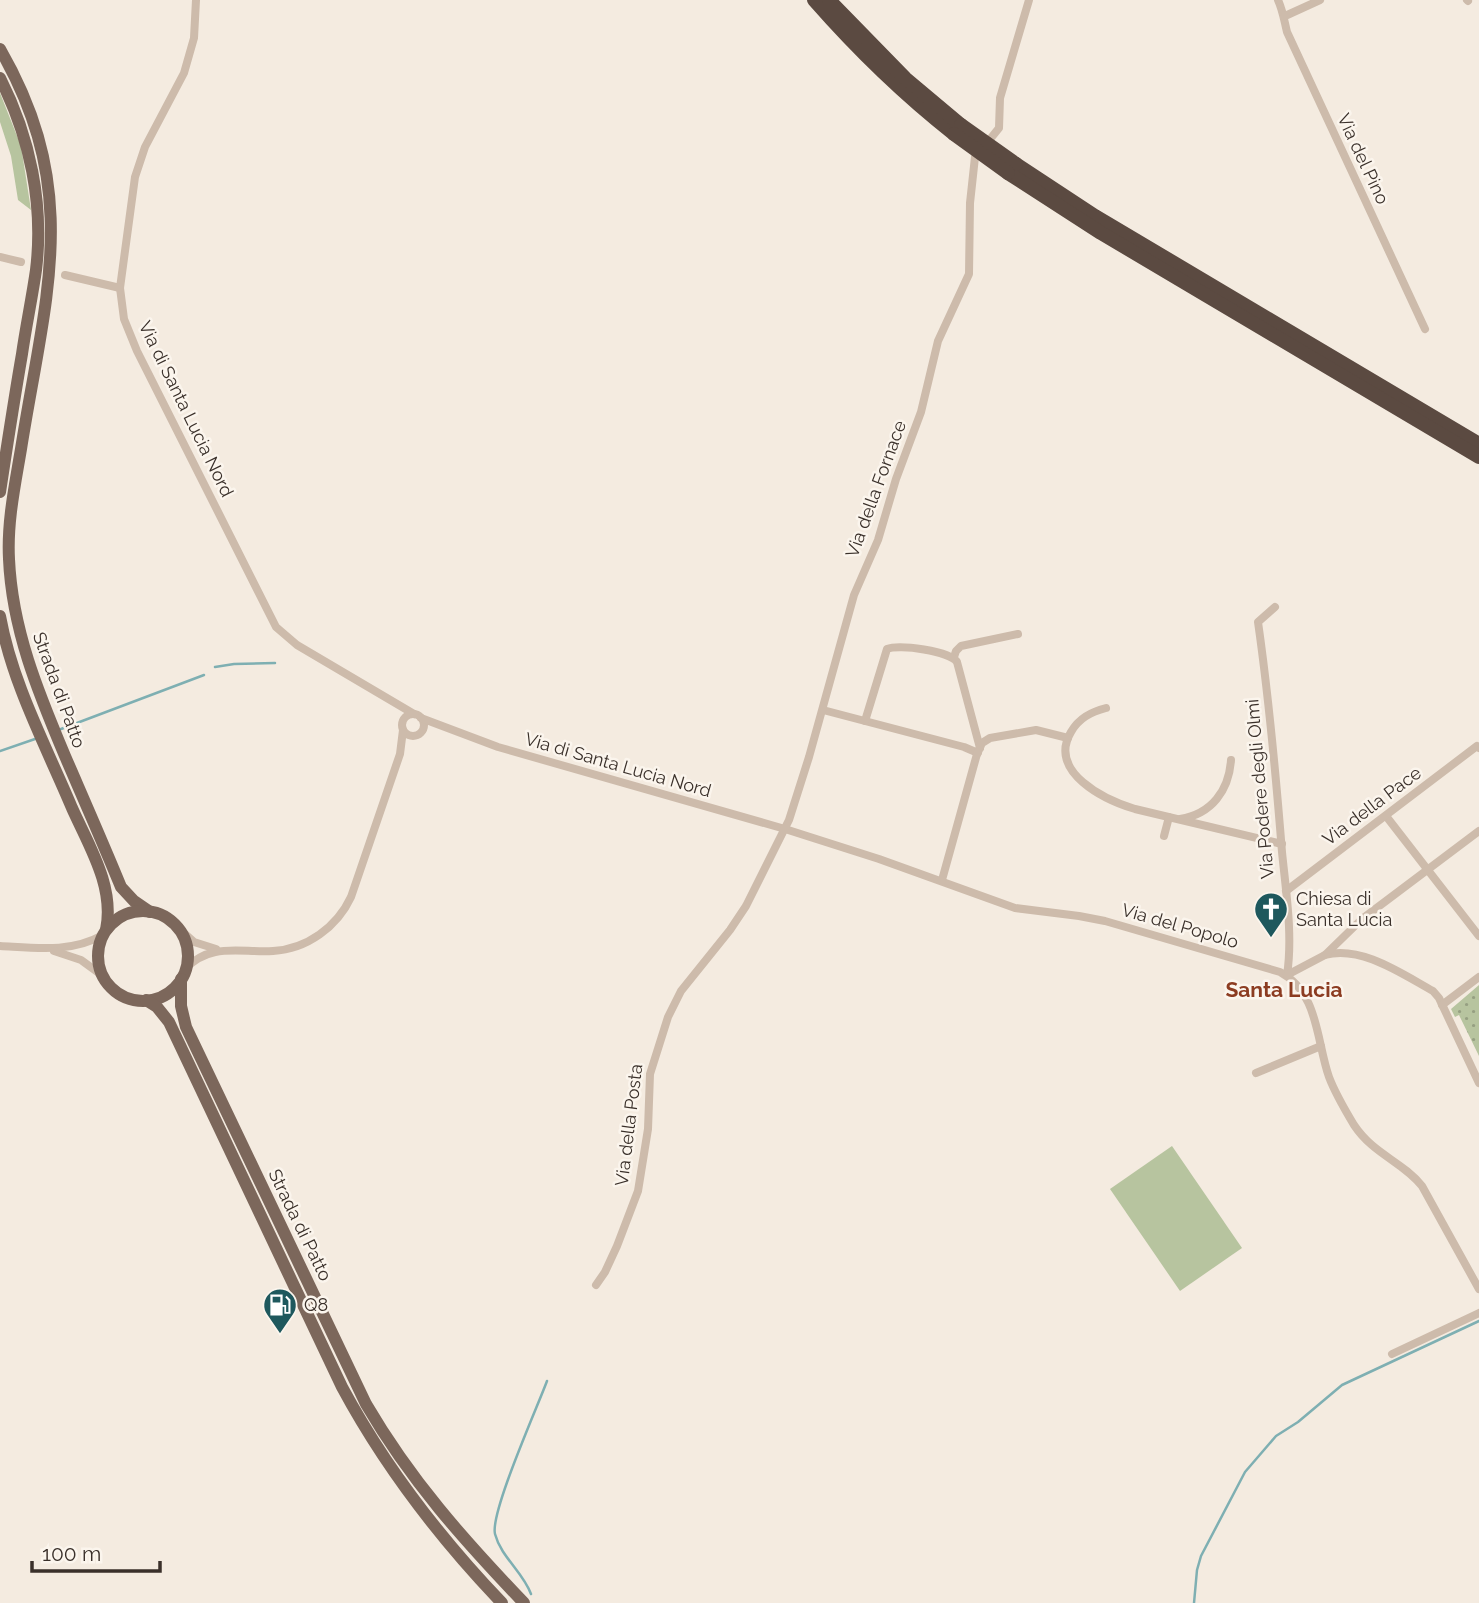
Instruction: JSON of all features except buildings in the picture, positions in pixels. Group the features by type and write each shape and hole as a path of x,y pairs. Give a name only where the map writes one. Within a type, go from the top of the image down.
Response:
{"highway":[{"path":"814,0 889,79 1101,233 1479,457"},
{"path":"829,0 958,130"},
{"path":"1012,169 1479,444"}],"main road":[{"name":"Strada di Patto","path":"0,49 28,103 40,139 49,181 52,231 49,284 11,511 9,558 15,615 24,652 43,704 121,887 134,901 150,912"},
{"path":"0,78 28,150 38,229 36,270 0,492"},
{"name":"Strada di Patto","path":"0,617 24,696 102,877 109,910 105,932"},
{"path":"139,911 164,916 176,926 187,950 183,974 163,995 146,1000 124,996 114,990 103,976 98,956 105,932 123,915 139,911"},
{"name":"Strada di Patto","path":"183,974 181,1006 186,1027 366,1404 426,1495 523,1603"},
{"name":"Strada di Patto","path":"146,1000 157,1007 169,1022 335,1374 364,1428 427,1519 502,1603"}],"street":[{"name":"Via di Santa Lucia Nord","path":"196,0 194,38 184,73 145,147 137,168 120,288 124,319 136,351 276,627 297,645 418,716 444,727 498,747 785,829"},
{"path":"991,138 999,128 1000,98 1029,0"},
{"name":"Via del Pino","path":"1278,0 1285,16 1287,32 1425,329"},
{"path":"1285,16 1320,0"},
{"name":"Via della Fornace","path":"785,829 823,710 853,595 878,540 895,479 921,412 938,341 969,274 975,158"},
{"path":"0,257 22,262"},
{"path":"65,275 120,288"},
{"name":"Via Podere degli Olmi","path":"1275,607 1258,622 1286,891 1289,963 1287,975"},
{"path":"979,750 959,667 954,657 956,650 961,646 1018,634"},
{"path":"866,721 887,649 899,646 954,657"},
{"path":"1106,708 1082,719 1068,738 1066,753 1069,766 1089,787 1127,807 1282,844"},
{"path":"823,710 979,750"},
{"path":"183,974 195,959 204,954 226,950 273,951 293,947 319,934 340,916 351,897 400,754 403,720 409,715 418,716 424,725 400,754"},
{"path":"403,730 406,734 418,735 432,727 444,727"},
{"path":"942,880 979,750 990,738 1037,730 1068,738"},
{"name":"Via della Pace","path":"1286,891 1478,747"},
{"path":"1173,818 1197,814 1218,799 1227,782 1231,760"},
{"path":"1385,816 1479,936"},
{"path":"1164,836 1173,818"},
{"name":"Via del Popolo","path":"785,829 942,880 1015,908 1105,921 1266,966 1287,975"},
{"name":"Via della Posta","path":"596,1284 617,1246 638,1191 648,1129 650,1074 668,1017 681,991 746,906 785,829"},
{"path":"1479,831 1362,919 1325,955 1287,975 1310,1006 1332,1083 1353,1122 1370,1145 1413,1176 1422,1186 1479,1289"},
{"path":"176,926 194,942 226,950"},
{"path":"0,946 73,947 105,932"},
{"path":"44,948 81,960 103,976"},
{"path":"1325,955 1342,952 1366,957 1433,991 1442,1004 1479,1083"},
{"path":"1442,1004 1479,976"},
{"path":"1256,1073 1321,1046"},
{"path":"1392,1354 1479,1313"}],"green space":[{"path":"0,93 21,146 31,210 18,200 11,156 0,122"},
{"path":"1479,985 1479,1056 1459,1015 1455,1017 1451,1009"},
{"path":"1172,1146 1242,1248 1180,1291 1110,1189"}],"waterway":[{"path":"215,667 275,663"},
{"path":"61,729 204,675"},
{"path":"0,751 35,739"},
{"path":"1194,1603 1201,1556 1245,1472 1276,1436 1298,1422 1342,1385 1479,1321"},
{"path":"531,1594 498,1542 495,1523 507,1483 547,1381"}],"place":[{"name":"Chiesa di Santa Lucia","path":"1271,939"},
{"name":"Q8","path":"280,1335"}],"district":[{"name":"Santa Lucia","path":"1284,990"}]}
